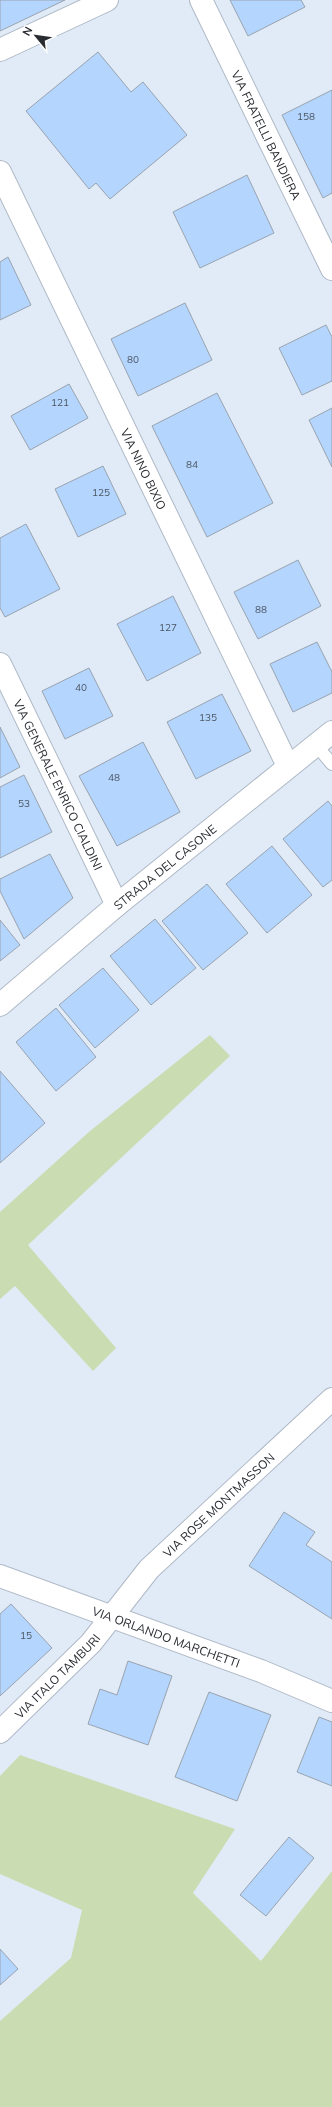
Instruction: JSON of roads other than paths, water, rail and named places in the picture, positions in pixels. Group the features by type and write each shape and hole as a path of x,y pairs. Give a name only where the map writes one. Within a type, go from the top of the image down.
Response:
{"street":[{"path":"0,50 107,0"},
{"name":"VIA FRATELLI BANDIERA","path":"201,0 332,269"},
{"name":"VIA NINO BIXIO","path":"0,172 288,766"},
{"name":"VIA GENERALE ENRICO CIALDINI","path":"0,664 117,905"},
{"name":"STRADA DEL CASONE","path":"0,1005 117,905 324,738"},
{"name":"VIA ROSE MONTMASSON","path":"111,1616 149,1569 332,1399"},
{"name":"VIA ORLANDO MARCHETTI","path":"0,1576 261,1672 332,1701"},
{"name":"VIA ITALO TAMBURI","path":"0,1732 91,1643 111,1616"}],"lane":[{"path":"324,738 332,764"}]}
